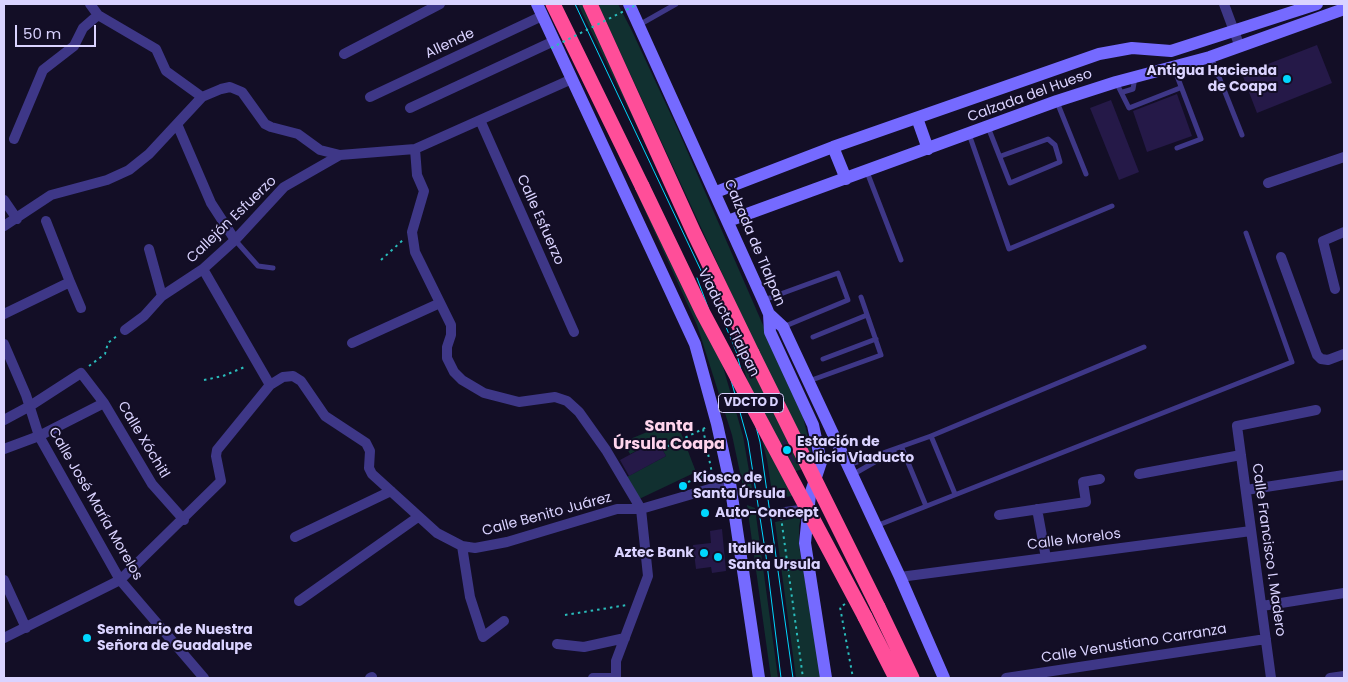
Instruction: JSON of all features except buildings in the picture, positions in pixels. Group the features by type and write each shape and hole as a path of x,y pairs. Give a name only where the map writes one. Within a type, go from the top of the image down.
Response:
{"highway":[{"name":"Viaducto Tlalpan","path":"553,4 704,313 896,678"},
{"name":"Viaducto Tlalpan","path":"590,4 694,233 912,678"}],"main road":[{"path":"537,4 552,44 572,79 695,344 717,424 730,483 760,678"},
{"name":"Calzada de Tlalpan","path":"629,4 764,300 769,314 770,332 813,425 821,462 810,495 805,544 826,678"},
{"name":"Calzada del Hueso","path":"716,192 833,148 1099,54 1132,48 1171,52 1317,4"},
{"name":"Calzada del Hueso","path":"728,221 1057,101 1119,87 1135,77 1210,57 1343,13"},
{"path":"917,118 928,149"},
{"path":"833,148 846,179"},
{"path":"769,314 783,327 900,577 944,678"}],"street":[{"path":"90,4 98,15 156,49 166,71 202,97"},
{"path":"344,54 440,4"},
{"path":"1224,4 1240,47"},
{"path":"14,139 43,70 74,46 83,28 98,15"},
{"name":"Allende","path":"370,98 542,16"},
{"path":"410,108 552,44"},
{"path":"4,226 51,195 107,180 129,170 149,154 202,97 221,89 237,88 265,124 298,134 320,150 340,154 414,148 572,79"},
{"name":"Calle Esfuerzo","path":"480,120 574,332"},
{"path":"177,124 211,203 236,240"},
{"path":"414,148 417,174 424,191 412,232 415,252 451,325 447,358 458,376 484,393 519,402 555,397 567,401 579,412 606,450 641,509 648,576 616,661 616,678 593,678"},
{"name":"Callejón Esfuerzo","path":"125,330 144,316 162,296 203,270 236,240 284,187 340,154"},
{"path":"1268,183 1344,157"},
{"path":"4,200 17,218"},
{"path":"46,221 81,308"},
{"path":"1335,289 1322,241 1344,232"},
{"path":"149,249 162,296"},
{"path":"1280,257 1316,354 1321,359 1328,360 1344,354"},
{"path":"4,638 120,580 184,520 221,481 216,456 217,450 270,385 203,270"},
{"path":"4,314 70,282"},
{"path":"352,343 440,303"},
{"name":"Calle José María Morelos","path":"4,344 30,406 39,436 120,580 204,678"},
{"path":"4,420 30,406 80,372"},
{"name":"Calle Xóchitl","path":"80,372 104,403 152,484 184,520"},
{"name":"Calle Benito Juárez","path":"270,385 283,377 293,376 301,381 325,416 366,443 370,452 369,468 391,491 418,517 443,537 462,546 475,548 507,542 617,509 641,509 730,483"},
{"path":"4,449 39,436 104,403"},
{"name":"Calle Francisco I. Madero","path":"1272,678 1237,426 1316,410"},
{"path":"1140,474 1241,455"},
{"path":"1246,490 1344,475"},
{"path":"999,515 1086,502 1083,482 1100,479"},
{"path":"295,537 391,491"},
{"path":"1037,509 1046,558"},
{"path":"299,601 418,517"},
{"name":"Calle Morelos","path":"900,577 1252,531"},
{"path":"462,546 470,597 483,637 504,621"},
{"path":"4,580 26,628"},
{"path":"1262,606 1344,594"},
{"path":"558,644 584,647 625,638"},
{"name":"Calle Venustiano Carranza","path":"1006,678 1057,674 1266,638"},
{"path":"1330,678 1344,676"}],"lane":[{"path":"639,25 676,4"},
{"path":"1210,57 1242,135"},
{"path":"1174,68 1180,88 1201,139 1177,148"},
{"path":"1119,87 1129,108 1180,88"},
{"path":"1057,101 1086,174"},
{"path":"988,126 1010,183 1060,162 1055,145 1048,139 1001,156"},
{"path":"968,134 1009,249 1112,206"},
{"path":"866,171 902,260"},
{"path":"876,526 1292,362 1246,233"},
{"path":"236,240 258,266 273,268"},
{"path":"764,300 838,273 848,300 783,327"},
{"path":"808,381 881,355 862,297"},
{"path":"813,337 867,315"},
{"path":"823,359 876,339"},
{"path":"849,471 886,451 902,448 1144,347"},
{"path":"930,436 955,494"},
{"path":"902,448 926,506"},
{"path":"849,471 894,450"},
{"path":"774,511 808,506"}],"path":[{"path":"552,44 638,4"},
{"path":"381,260 412,232"},
{"path":"80,372 105,354 108,344 125,330"},
{"path":"204,380 223,376 258,362"},
{"path":"662,450 717,424"},
{"path":"703,429 715,487"},
{"path":"688,482 712,473"},
{"path":"782,520 803,678"},
{"path":"565,615 628,605"},
{"path":"852,673 853,678"}],"green space":[{"path":"578,4 583,4 664,182"},
{"path":"598,4 618,4 632,31 679,132 803,417 813,465 791,473 798,495 773,499 767,460 741,356 757,349"},
{"path":"648,182 694,278 715,339 743,436 753,494 745,496 732,435 697,325 635,189"},
{"path":"676,420 696,472 637,500 625,478 666,456 657,440 630,454 623,442"},
{"path":"747,505 755,508 778,678 771,678"},
{"path":"802,513 799,526 799,546 822,678 796,678 775,522 791,519"}],"tram line":[{"path":"575,4 713,296 736,351 760,442 793,678"},
{"path":"697,278 719,337 748,441 766,556 781,678"}],"place":[{"name":"Antigua Hacienda de Coapa","path":"1287,79"},
{"name":"Estación de Policía Viaducto","path":"787,450"},
{"name":"Kiosco de Santa Úrsula","path":"683,486"},
{"name":"Auto-Concept","path":"705,513"},
{"name":"Aztec Bank","path":"704,553"},
{"name":"Italika Santa Ursula","path":"718,557"},
{"name":"Seminario de Nuestra Señora de Guadalupe","path":"87,638"}],"district":[{"name":"Santa Úrsula Coapa","path":"669,436"}]}
